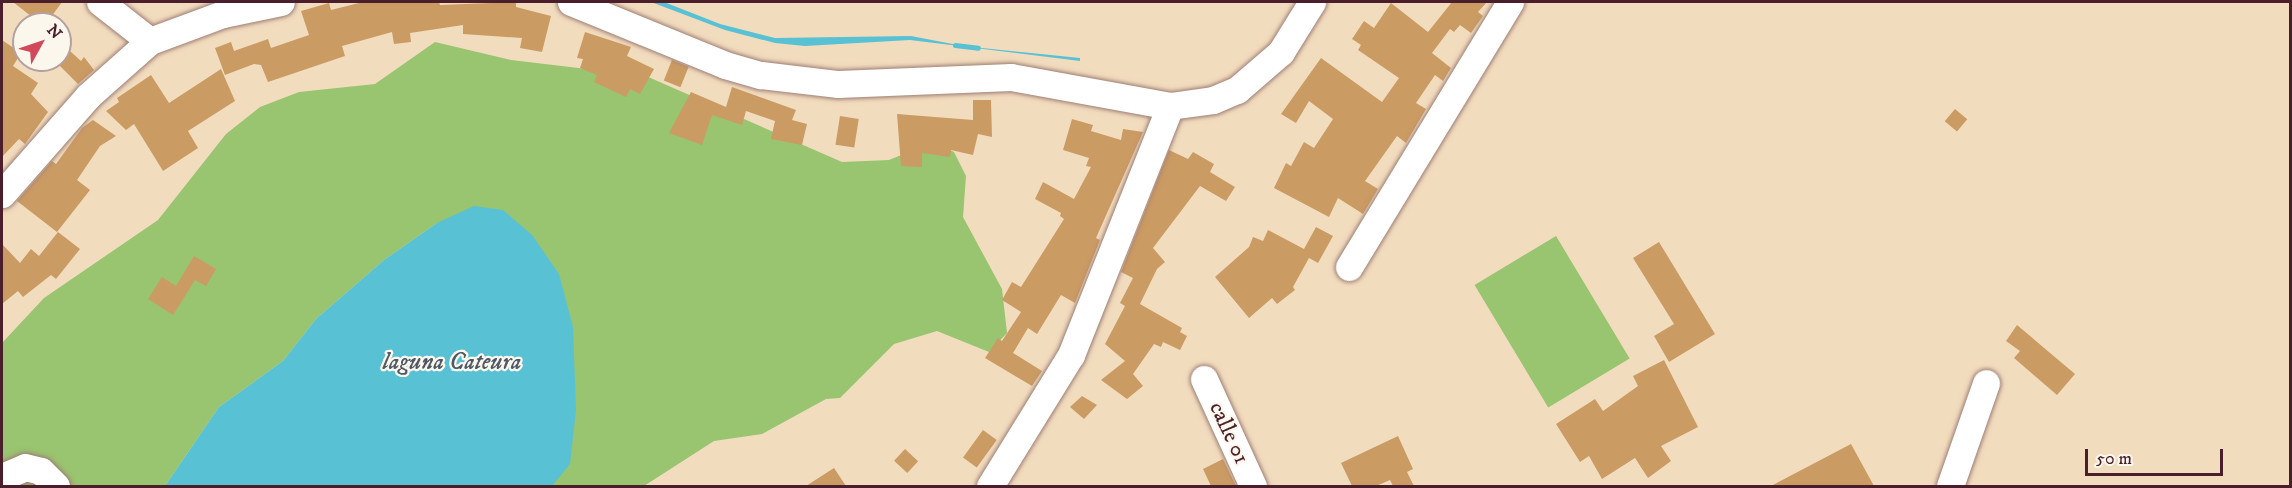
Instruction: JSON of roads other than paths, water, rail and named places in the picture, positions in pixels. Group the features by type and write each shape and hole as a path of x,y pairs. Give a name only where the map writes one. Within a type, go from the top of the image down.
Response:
{"street":[{"path":"100,2 150,41"},
{"path":"2,194 88,96 150,41 223,14 281,2"},
{"path":"571,2 725,65 761,75 838,84 1011,77 1170,106 1213,100 1237,90 1281,52 1312,2"},
{"path":"1349,267 1510,2"},
{"path":"990,486 1071,355 1170,106"},
{"name":"calle 01","path":"1204,379 1253,486"},
{"path":"1950,486 1986,383"},
{"path":"2,477 25,466 41,471 56,486"}],"water":[{"path":"651,2 664,2 720,24 775,38 911,36 963,46 1080,58 1080,61 910,40 805,46 775,43 725,30"},
{"name":"laguna Cateura","path":"474,206 503,210 532,235 559,274 573,327 576,410 570,464 552,486 165,486 219,407 283,361 316,319 384,260 437,223"}],"waterway":[{"path":"955,45 978,48"}]}
